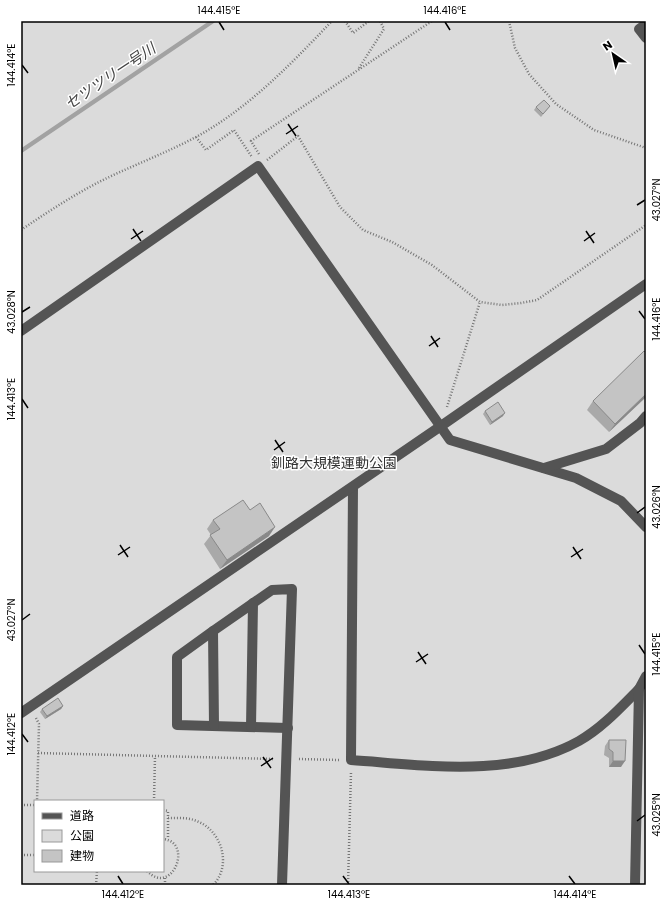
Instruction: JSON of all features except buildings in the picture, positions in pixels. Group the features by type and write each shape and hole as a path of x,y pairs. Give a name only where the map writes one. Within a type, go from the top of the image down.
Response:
{"street":[{"path":"646,24 639,29 646,38"},
{"path":"21,331 261,164 450,440 576,478 621,501 646,527"},
{"path":"21,713 646,284"},
{"path":"544,468 606,449 640,423 646,416"},
{"path":"352,487 351,760 453,766 516,763 546,756 579,740 608,720 638,689 646,676"},
{"path":"282,885 288,728 292,589 272,590 177,657 177,725 288,728"},
{"path":"251,727 253,603"},
{"path":"213,631 214,726"},
{"path":"635,885 638,689"}],"path":[{"path":"21,230 62,202 99,182 196,137 233,113 281,74 332,21"},
{"path":"345,21 352,33 369,21"},
{"path":"357,70 384,29 380,21"},
{"path":"261,164 250,140 432,21"},
{"path":"509,21 515,48 529,74 556,104 594,130 646,148"},
{"path":"196,137 206,150 234,130 261,164"},
{"path":"261,164 298,136 340,207 363,230 392,242 432,265 480,302 502,305 537,300 646,225"},
{"path":"441,426 480,302"},
{"path":"30,707 39,724 37,800"},
{"path":"38,753 351,760 348,885"},
{"path":"154,800 155,756"},
{"path":"21,805 34,805"},
{"path":"149,872 156,877 165,878 173,872 178,864 179,854 175,846 168,839 168,811 164,810"},
{"path":"168,818 184,818 198,821 211,829 219,841 223,854 222,869 213,885"},
{"path":"21,855 34,855"},
{"path":"96,885 97,872"},
{"path":"165,878 165,885"}],"green space":[{"name":"釧路大規模運動公園","path":"21,21 646,21 646,885 21,885"}],"waterway":[{"name":"セツツリ一号川","path":"21,151 213,21"}]}
